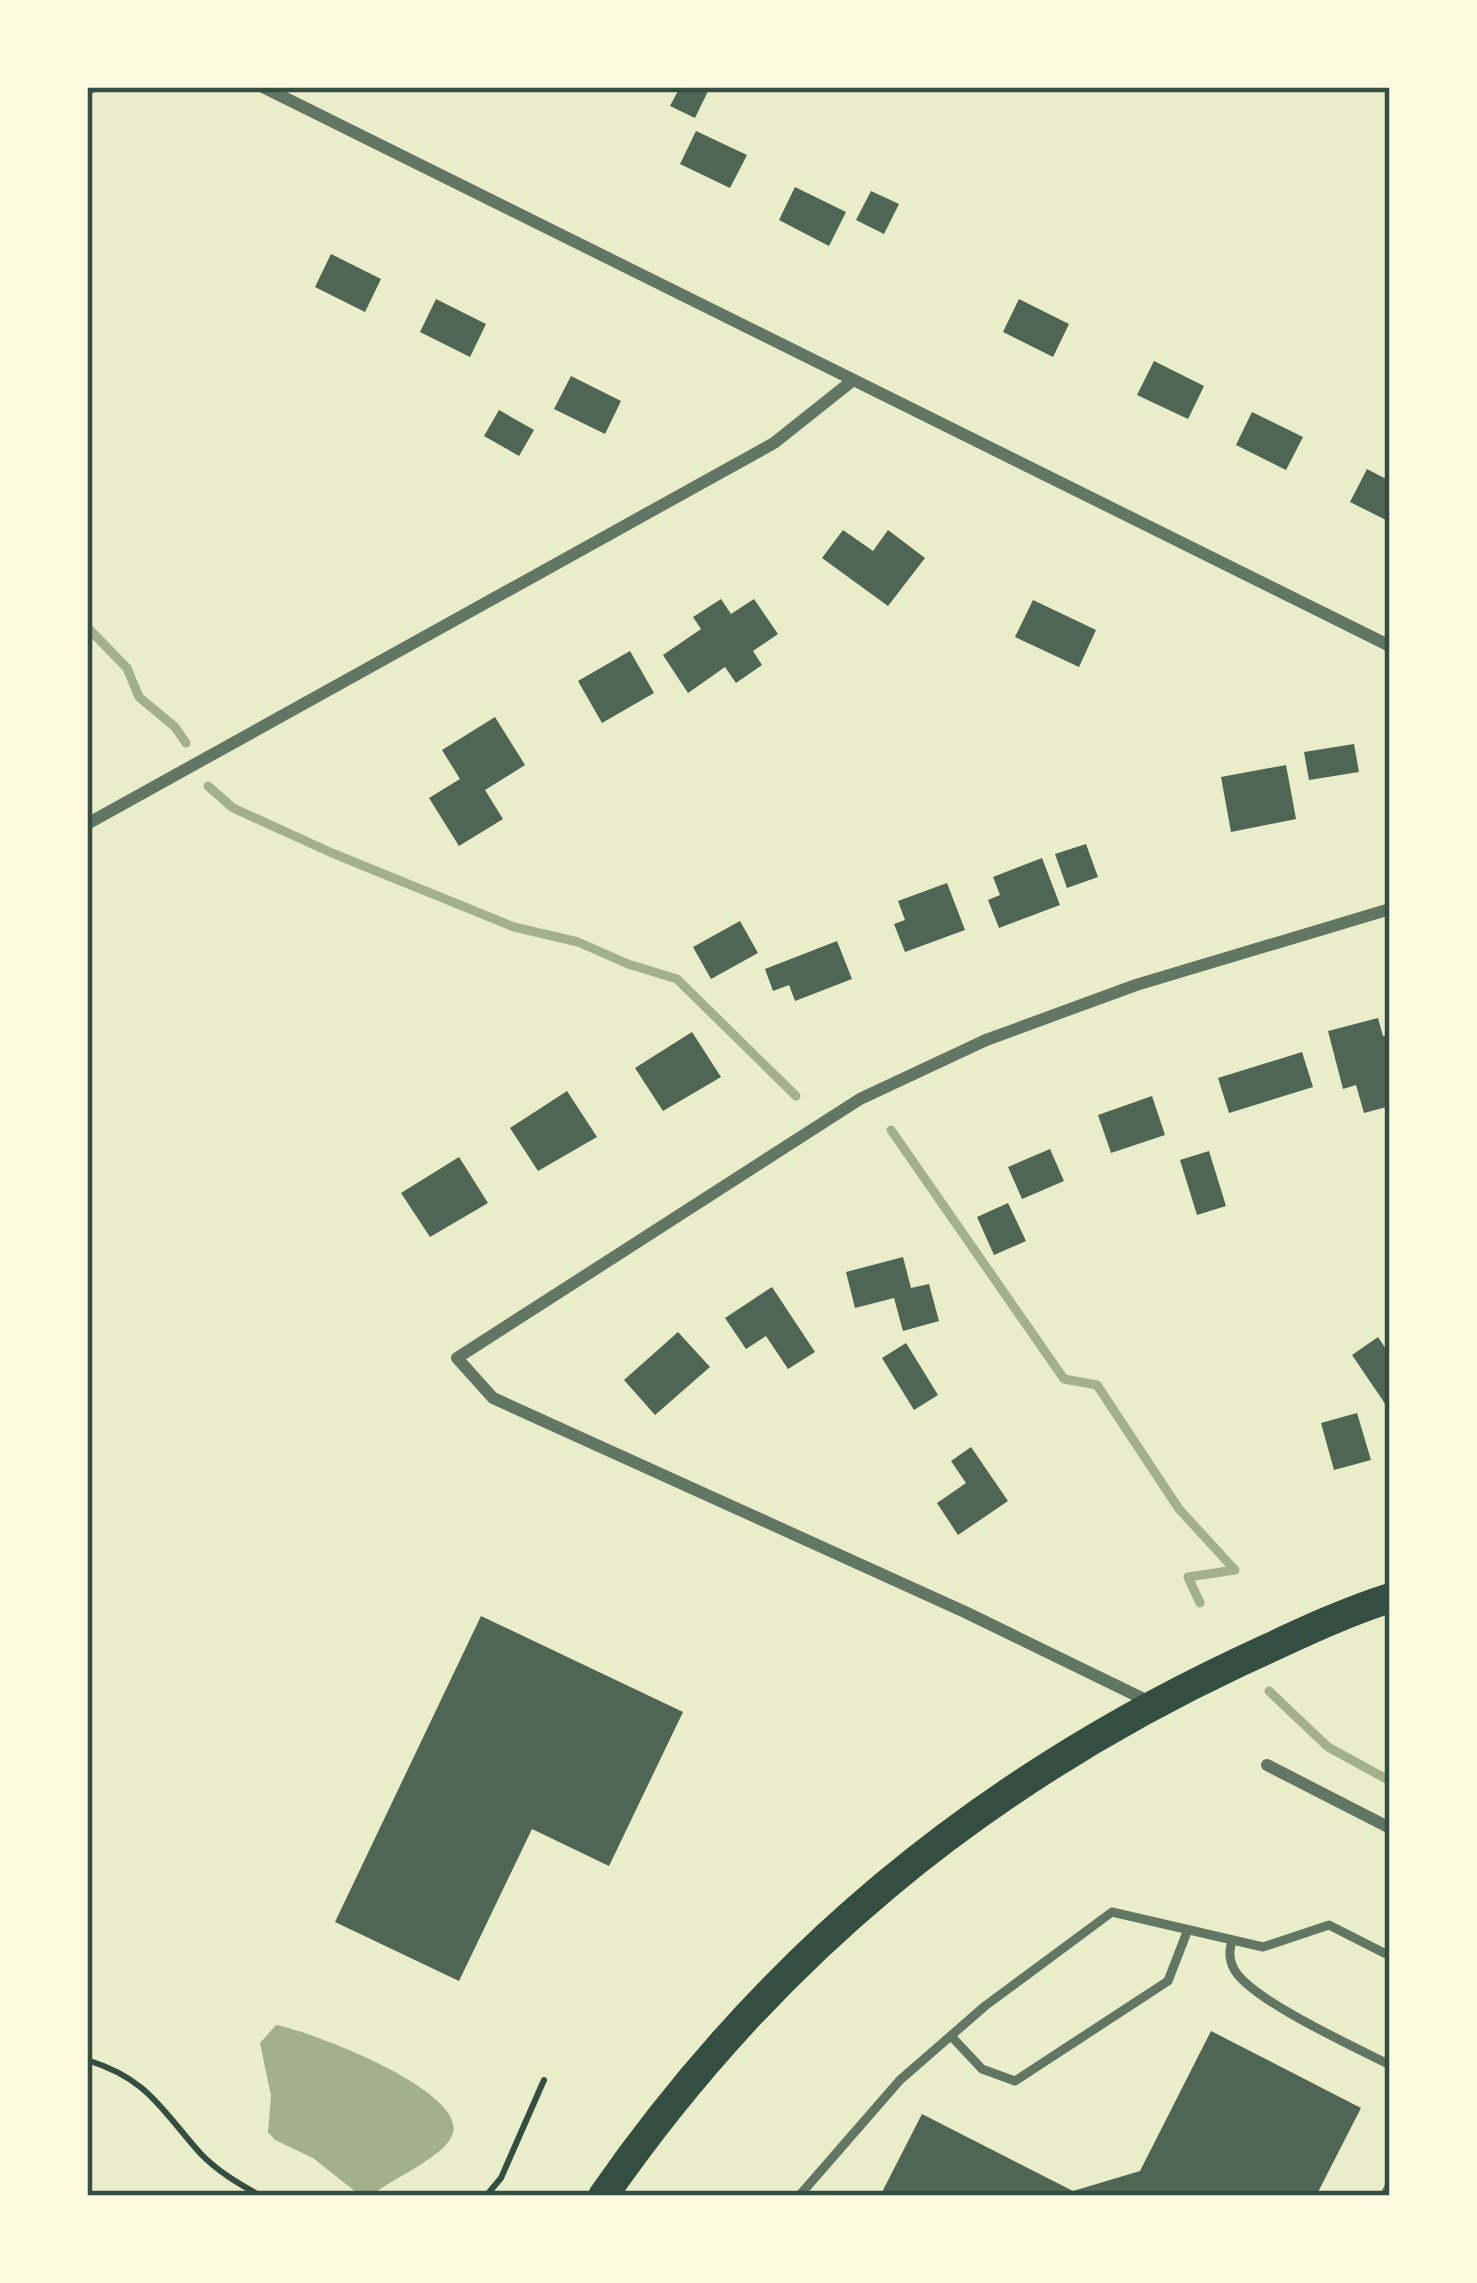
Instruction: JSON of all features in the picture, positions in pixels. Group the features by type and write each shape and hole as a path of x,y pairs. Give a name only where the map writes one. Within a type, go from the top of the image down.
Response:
{"main road":[{"path":"603,2196 739,2021 844,1917 961,1826 1153,1703 1347,1612 1390,1598"}],"street":[{"path":"262,87 1390,646"},
{"path":"87,824 774,443 852,380"},
{"path":"1153,1703 965,1612 493,1398 458,1358 860,1100 986,1040 1136,985 1390,909"},
{"path":"1267,1765 1390,1828"}],"lane":[{"path":"800,2196 900,2080 985,2006 1112,1912 1263,1947 1329,1925 1390,1957"},
{"path":"951,2036 982,2069 1015,2081 1168,1981 1187,1932"},
{"path":"1232,1941 1234,1971 1254,1989 1390,2065"},
{"path":"1384,2196 1390,2185"}],"path":[{"path":"87,2060 150,2090 201,2154 261,2196"},
{"path":"486,2196 501,2178 544,2080"}],"shaded area":[{"path":"276,2025 350,2050 411,2082 450,2116 453,2133 449,2142 372,2195 361,2196 313,2158 275,2140 268,2132 271,2096 260,2043"}],"building":[{"path":"680,87 710,87 695,118 670,106"},
{"path":"696,131 747,155 730,188 680,164"},
{"path":"795,187 846,212 829,246 779,220"},
{"path":"871,191 899,204 884,234 856,220"},
{"path":"331,254 381,279 365,312 315,287"},
{"path":"436,299 486,324 470,357 420,332"},
{"path":"1019,299 1069,324 1053,357 1003,332"},
{"path":"1154,361 1204,386 1188,419 1137,395"},
{"path":"571,376 621,401 605,434 554,409"},
{"path":"499,410 534,430 519,456 484,436"},
{"path":"1252,412 1303,437 1286,470 1236,445"},
{"path":"1367,469 1390,481 1390,522 1350,502"},
{"path":"843,530 873,551 888,530 925,558 888,606 822,558"},
{"path":"721,599 731,614 754,599 778,634 753,651 762,665 736,683 725,667 688,693 663,655 701,629 693,617"},
{"path":"1033,600 1096,630 1079,667 1015,637"},
{"path":"630,651 654,693 602,723 578,681"},
{"path":"495,717 525,765 485,790 503,819 459,846 429,798 460,779 442,750"},
{"path":"1354,744 1359,772 1309,780 1304,752"},
{"path":"1286,765 1296,819 1231,832 1221,777"},
{"path":"1086,844 1098,877 1067,888 1055,854"},
{"path":"1042,858 1060,905 999,928 988,900 1000,895 993,877"},
{"path":"947,883 965,930 905,952 894,924 905,920 898,901"},
{"path":"740,921 758,953 711,979 693,947"},
{"path":"837,941 852,979 795,1001 789,985 773,991 765,969"},
{"path":"1378,1018 1383,1036 1390,1035 1390,1106 1364,1113 1356,1085 1343,1089 1328,1031"},
{"path":"692,1032 721,1077 663,1111 635,1068"},
{"path":"1302,1052 1313,1087 1229,1113 1218,1078"},
{"path":"567,1091 597,1137 538,1171 510,1128"},
{"path":"1152,1096 1165,1135 1111,1153 1098,1115"},
{"path":"1050,1149 1064,1181 1022,1199 1008,1167"},
{"path":"1209,1151 1226,1206 1197,1215 1180,1160"},
{"path":"459,1157 488,1203 430,1237 401,1193"},
{"path":"1008,1203 1026,1241 994,1255 977,1217"},
{"path":"903,1257 911,1288 929,1284 939,1321 903,1331 894,1298 855,1308 846,1272"},
{"path":"772,1287 815,1352 788,1369 766,1336 746,1349 725,1318"},
{"path":"678,1332 710,1367 655,1415 624,1380"},
{"path":"1378,1337 1390,1355 1390,1411 1352,1355"},
{"path":"906,1343 938,1395 914,1410 882,1358"},
{"path":"1357,1413 1371,1460 1334,1470 1321,1423"},
{"path":"971,1447 1008,1501 958,1535 937,1503 966,1483 951,1461"},
{"path":"481,1616 683,1712 609,1866 532,1829 459,1981 335,1922"},
{"path":"1211,2031 1361,2108 1316,2196 880,2196 922,2114 1073,2191 1140,2171"}],"waterway":[{"path":"87,627 127,668 139,697 175,727 186,743"},
{"path":"208,786 233,808 332,853 514,927 578,942 677,979 796,1096"},
{"path":"891,1130 1064,1379 1097,1385 1179,1509 1235,1570 1188,1577 1200,1603"},
{"path":"1269,1691 1328,1747 1390,1781"}]}
